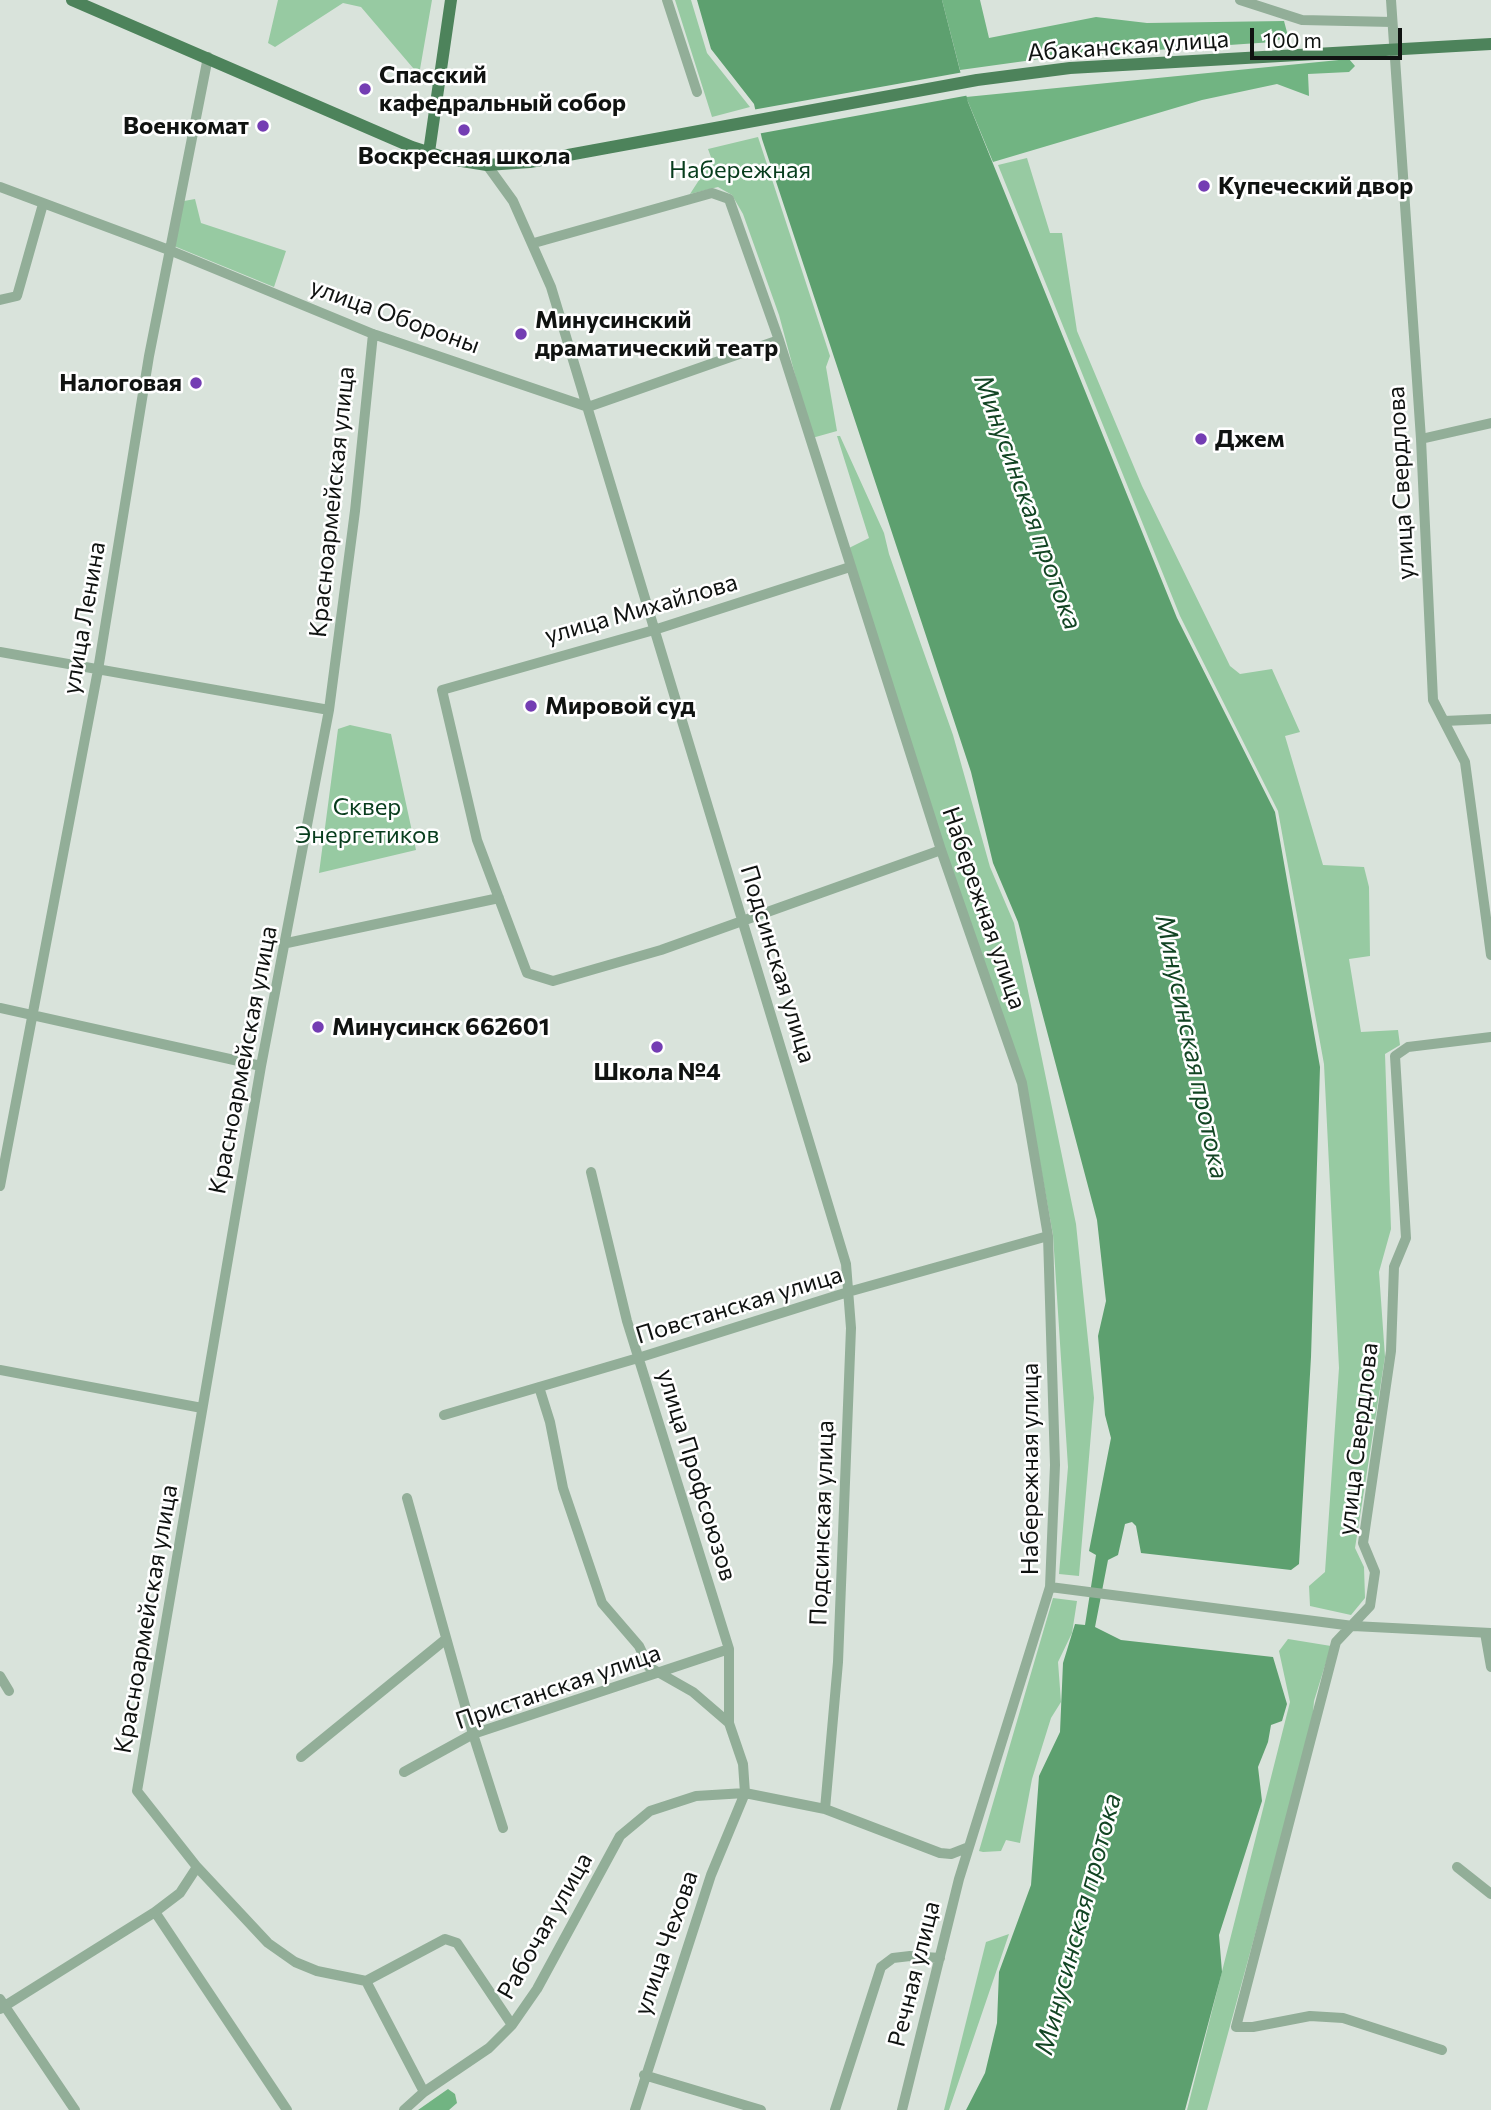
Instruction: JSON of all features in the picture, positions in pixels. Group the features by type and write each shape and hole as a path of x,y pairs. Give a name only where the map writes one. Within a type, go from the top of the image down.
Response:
{"main road":[{"name":"Абаканская улица","path":"72,0 208,57 349,121 449,159 488,165 530,162 977,80 1070,68 1491,44"},
{"path":"429,152 451,0"}],"street":[{"path":"667,0 697,92"},
{"name":"Абаканская улица","path":"1240,0 1262,4 1302,20 1392,22"},
{"name":"улица Свердлова","path":"1391,0 1421,439 1433,700 1465,762 1491,955"},
{"name":"улица Ленина","path":"0,1186 97,670 169,250 208,57"},
{"name":"Подсинская улица","path":"488,165 513,201 534,243 551,287 846,1264 851,1328 838,1662 825,1809"},
{"name":"улица Обороны","path":"0,187 169,250 373,334 588,407"},
{"name":"Набережная улица","path":"534,243 712,193 721,193 729,199 779,340 941,850 1022,1083 1048,1236 1055,1465 1050,1587 969,1847"},
{"path":"0,300 18,296 43,204"},
{"name":"Красноармейская улица","path":"197,1867 137,1791 261,1066 287,943 329,710 355,511 373,334"},
{"path":"588,407 779,340"},
{"path":"1421,439 1491,423"},
{"name":"улица Михайлова","path":"499,898 477,840 442,690 654,630 850,566"},
{"path":"0,652 329,710"},
{"path":"1444,721 1491,719"},
{"path":"287,943 499,898 527,974 553,981 661,950 941,850"},
{"path":"0,1009 261,1066"},
{"name":"улица Свердлова","path":"1442,2049 1343,2018 1310,2016 1253,2027 1236,2027 1336,1642 1370,1606 1375,1572 1363,1543 1391,1351 1394,1267 1406,1238 1395,1056 1408,1047 1491,1037"},
{"name":"улица Профсоюзов","path":"591,1172 638,1359 729,1649 729,1723 743,1764 746,1793"},
{"name":"Повстанская улица","path":"443,1415 638,1359 848,1292 1048,1236"},
{"path":"0,1370 202,1408"},
{"path":"539,1387 550,1422 563,1489 602,1603 639,1646 649,1667 693,1692 729,1723"},
{"path":"407,1498 473,1734 503,1828"},
{"path":"1050,1587 1328,1620 1353,1626 1488,1633 1491,1667"},
{"path":"301,1757 446,1639"},
{"name":"Пристанская улица","path":"404,1772 473,1734 660,1675 729,1649"},
{"path":"0,1675 9,1691"},
{"path":"746,1793 825,1809 940,1853 951,1854 969,1847"},
{"name":"Рабочая улица","path":"404,2110 424,2092 489,2048 512,2025 537,1989 620,1836 650,1811 673,1803 696,1796 746,1793"},
{"name":"улица Чехова","path":"635,2110 644,2075 711,1875 746,1793"},
{"name":"Речная улица","path":"902,2110 969,1847"},
{"path":"75,2110 2,2005 155,1912 180,1893 197,1867 279,1952 317,1971 357,1982 366,1981 445,1939 457,1944 512,2025"},
{"path":"1457,1867 1491,1894"},
{"path":"155,1912 287,2110"},
{"path":"835,2110 881,1967 892,1958 940,1958"},
{"path":"366,1981 424,2092"},
{"path":"644,2075 761,2110"}],"green space":[{"path":"278,0 432,0 419,75 361,7 343,3 275,47 268,43"},
{"path":"675,0 691,0 707,53 750,107 712,117"},
{"name":"Набережная","path":"758,137 830,356 826,367 837,431 812,438 779,315 743,214 732,195 718,187 690,194 712,160 708,149"},
{"path":"1027,158 1050,233 1062,233 1077,331 1142,486 1230,666 1240,674 1272,669 1300,732 1285,736 1323,865 1364,867 1369,887 1370,956 1349,959 1361,1032 1398,1030 1400,1045 1385,1054 1391,1229 1379,1272 1385,1357 1355,1548 1364,1567 1365,1598 1351,1615 1310,1606 1309,1586 1325,1572 1339,1368 1324,1064 1278,811 1180,616 998,165"},
{"path":"195,199 201,223 286,251 274,287 174,246 184,201"},
{"path":"837,436 840,436 884,533 953,735 990,867 1014,923 1076,1224 1094,1398 1079,1576 1059,1574 1068,1467 1053,1235 1025,1080 944,849 849,548 869,538"},
{"name":"Сквер Энергетиков","path":"350,725 391,734 416,850 319,873 338,729"},
{"path":"1053,1598 1077,1601 1072,1633 1058,1662 1061,1702 1051,1718 1032,1779 1020,1843 1006,1840 1001,1851 979,1851"},
{"path":"1288,1639 1331,1646 1314,1701 1310,1746 1282,1836 1207,2110 1187,2110 1290,1702 1279,1651"},
{"path":"1009,1934 949,2110 944,2110 986,1942"}],"shaded area":[{"path":"942,0 980,0 989,38 1096,17 1147,23 1284,21 1288,36 1273,42 1054,57 960,70"},
{"path":"1349,59 1355,66 1349,72 1308,74 1309,96 1277,84 1202,100 993,162 966,97"},
{"path":"448,2089 455,2094 457,2103 449,2110 418,2110"}],"water":[{"name":"Минусинская протока","path":"697,0 942,0 968,102 1177,618 1275,812 1320,1067 1311,1357 1299,1564 1291,1570 1141,1553 1136,1526 1132,1522 1125,1524 1118,1555 1108,1560 1095,1627 1121,1640 1273,1657 1287,1704 1282,1721 1271,1725 1268,1742 1258,1767 1262,1801 1219,1935 1222,1972 1185,2110 966,2110 985,2073 997,2023 999,1972 1031,1885 1039,1776 1060,1732 1063,1663 1075,1624 1085,1625 1096,1555 1089,1551 1111,1438 1105,1415 1098,1336 1106,1301 1097,1220 1018,922 993,863 971,772 762,139 754,104 711,49"}],"pier":[{"path":"964,72 970,95 757,134 752,110"}],"place":[{"name":"Спасский кафедральный собор","path":"365,89"},
{"name":"Военкомат","path":"263,126"},
{"name":"Воскресная школа","path":"464,130"},
{"name":"Купеческий двор","path":"1204,186"},
{"name":"Минусинский драматический театр","path":"521,334"},
{"name":"Налоговая","path":"196,383"},
{"name":"Джем","path":"1201,439"},
{"name":"Мировой суд","path":"531,706"},
{"name":"Минусинск 662601","path":"318,1027"},
{"name":"Школа №4","path":"657,1047"}]}
